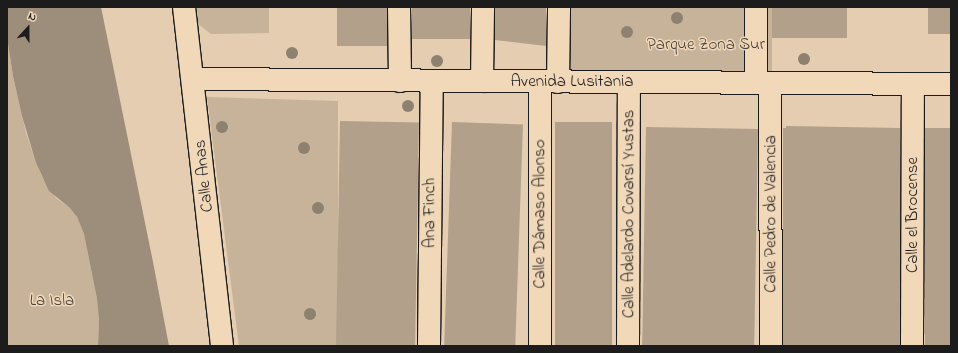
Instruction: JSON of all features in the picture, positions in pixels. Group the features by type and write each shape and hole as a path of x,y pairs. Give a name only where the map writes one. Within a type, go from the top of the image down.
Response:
{"street":[{"name":"Calle Anas","path":"184,7 222,346"},
{"path":"399,7 400,81"},
{"path":"482,81 483,7"},
{"name":"Calle Dámaso Alonso","path":"540,346 549,82 559,7"},
{"name":"Calle Pedro de Valencia","path":"756,7 763,83 771,346"},
{"name":"Avenida Lusitania","path":"193,79 951,84"},
{"name":"Ana Finch","path":"429,346 432,81"},
{"name":"Calle Adelardo Covarsí Yustas","path":"628,346 629,82"},
{"name":"Calle el Brocense","path":"912,346 913,84"}],"green space":[{"path":"197,7 269,7 269,33 211,34 198,24"},
{"name":"Parque Zona Sur","path":"559,7 772,7 772,82 559,82"},
{"name":"La Isla","path":"7,37 13,76 26,133 36,163 42,177 56,198 70,208 77,217 84,234 97,299 99,320 98,346 7,346"},
{"path":"207,97 338,101 338,346 239,346"}],"shaded area":[{"path":"7,7 101,7 169,346 98,346 99,320 97,299 84,234 77,217 70,208 49,191 36,163 22,116 13,76 7,37"}],"building":[{"path":"337,7 387,7 387,46 337,46"},
{"path":"412,7 470,7 470,39 412,39"},
{"path":"495,7 546,7 546,46 495,40"},
{"path":"772,7 847,7 847,38 772,38"},
{"path":"928,7 951,7 951,34 928,34"},
{"path":"340,121 419,122 415,346 336,346"},
{"path":"452,122 523,124 515,346 444,346"},
{"path":"555,122 612,122 612,346 555,346"},
{"path":"786,126 900,128 900,346 783,346 783,128 786,128"},
{"path":"646,127 758,129 754,346 642,346"},
{"path":"925,128 951,128 951,346 925,346"}]}
